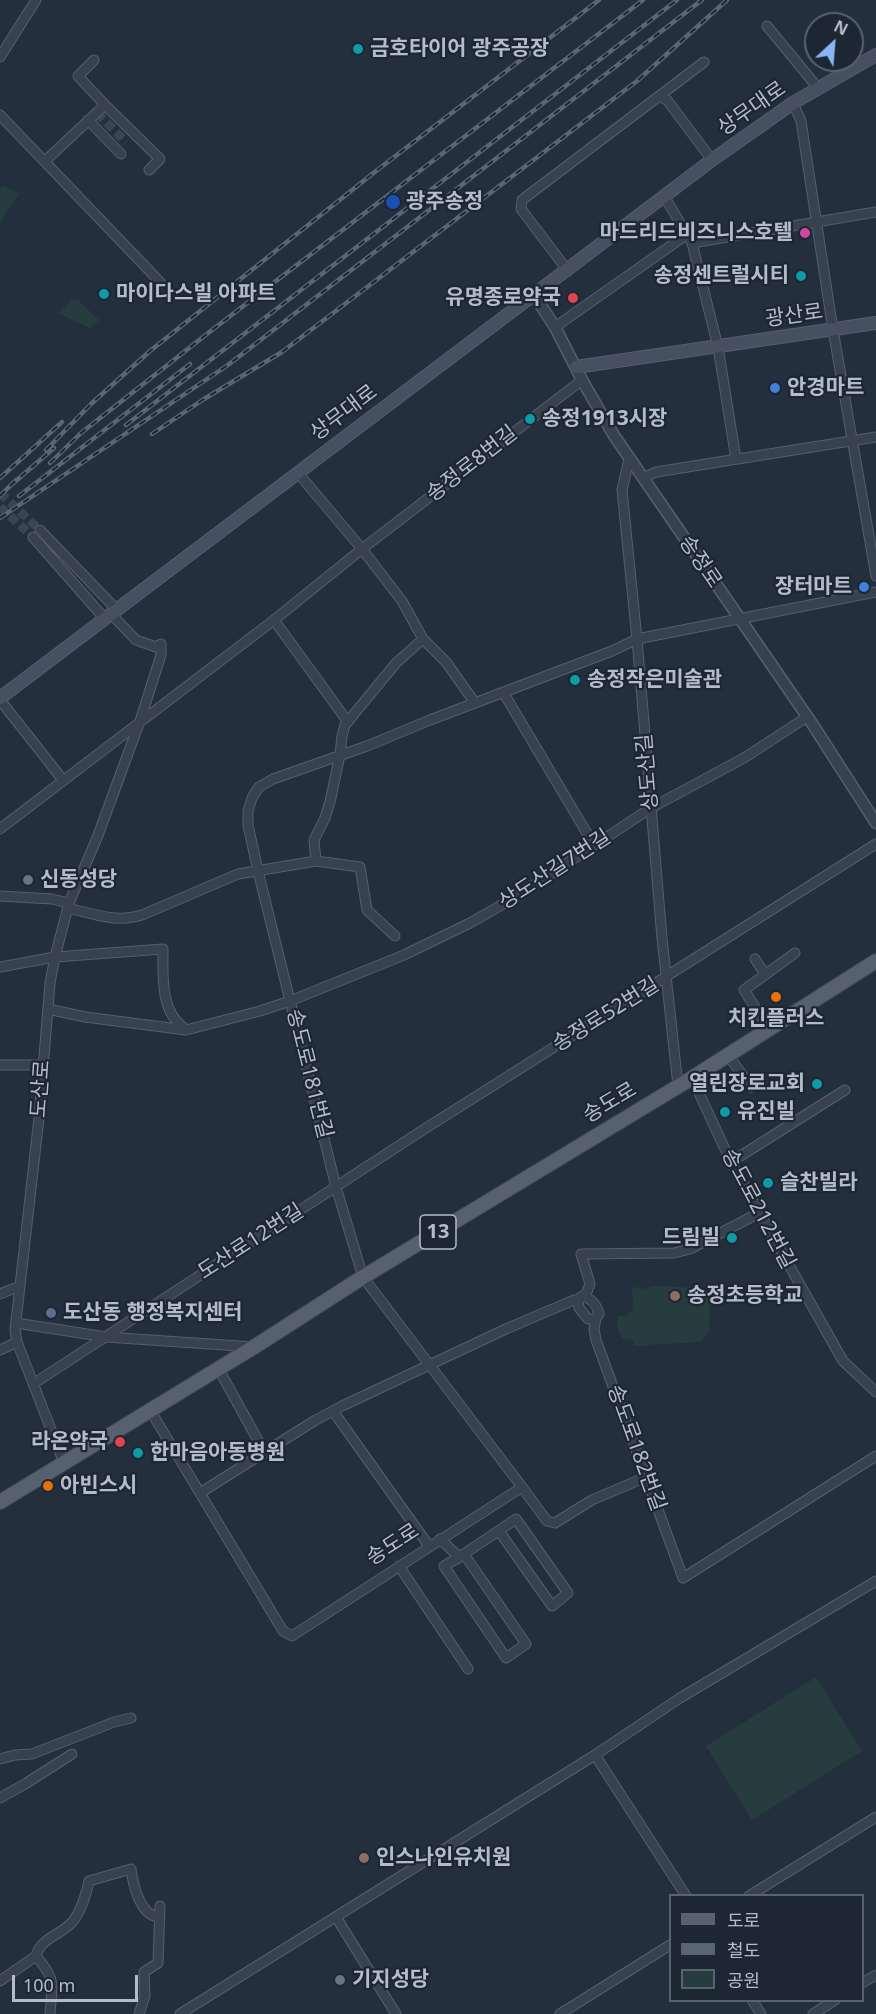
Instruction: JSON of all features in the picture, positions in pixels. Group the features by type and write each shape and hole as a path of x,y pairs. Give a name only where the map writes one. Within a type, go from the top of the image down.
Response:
{"main road":[{"name":"상무대로","path":"0,699 712,160 793,103 876,55"},
{"name":"광산로","path":"576,367 876,323"},
{"name":"송도로","path":"0,1502 254,1347 363,1277 692,1078 876,961"}],"street":[{"path":"0,57 36,0"},
{"path":"767,26 818,88"},
{"path":"94,60 78,76 160,159 149,170"},
{"path":"568,271 521,209 522,200 704,62"},
{"name":"상무대로","path":"660,97 665,98 712,160"},
{"path":"793,103 801,121 833,330 876,576"},
{"path":"45,161 105,105"},
{"path":"0,115 161,283"},
{"path":"88,120 122,154"},
{"path":"664,196 689,239 718,347 736,459"},
{"path":"555,327 689,239 876,212"},
{"name":"송정로","path":"534,295 555,327 599,413 807,717 876,823"},
{"name":"송정로8번길","path":"140,721 582,381"},
{"path":"643,478 656,472 876,436"},
{"name":"상도산길","path":"629,459 622,489 637,639 665,978 678,1086"},
{"path":"297,473 362,549 402,601 423,639 446,662 475,703"},
{"path":"865,515 876,513"},
{"path":"111,614 36,533 111,614"},
{"path":"340,755 602,655 637,639 876,592"},
{"name":"도산로","path":"64,1462 17,1342 16,1323 39,1118 50,983 55,957 68,905 97,838 140,721 161,655 161,644 156,647 136,640 111,614"},
{"path":"274,620 348,722"},
{"path":"316,861 314,840 325,818 340,755 342,736 348,722 396,663 423,639"},
{"path":"503,692 594,845"},
{"path":"0,699 63,780"},
{"name":"상도산길7번길","path":"186,1030 290,1001 404,955 454,932 514,898 651,808 744,758 807,717"},
{"path":"0,829 140,721"},
{"name":"송도로181번길","path":"340,755 273,779 259,787 248,811 248,825 336,1187 363,1277"},
{"name":"송정로52번길","path":"336,1187 876,844"},
{"path":"0,896 52,899 116,919 128,919 142,915 222,879 316,861 360,867 368,910 395,936"},
{"path":"0,967 55,957 163,949 163,982 166,998 173,1019 186,1030"},
{"path":"769,1029 744,990 795,953"},
{"path":"755,959 765,974"},
{"path":"48,1010 186,1030"},
{"path":"728,1055 752,1087"},
{"path":"0,1065 42,1065"},
{"name":"송도로212번길","path":"692,1078 731,1162 843,1361 876,1392"},
{"path":"731,1162 844,1090"},
{"name":"도산로12번길","path":"33,1384 336,1187"},
{"path":"200,1493 333,1411 508,1328 582,1298 597,1307 599,1314 592,1321 585,1317 579,1308 582,1298 590,1284 581,1254 674,1253 690,1249 759,1213"},
{"path":"363,1277 547,1521 555,1523 592,1500 646,1478"},
{"path":"0,1294 20,1286"},
{"name":"송도로182번길","path":"596,1318 594,1329 596,1340 683,1578 876,1456"},
{"path":"16,1323 106,1337 254,1347"},
{"path":"0,1350 17,1342"},
{"path":"218,1368 265,1453"},
{"name":"송도로","path":"150,1410 283,1631 292,1636 522,1487"},
{"path":"333,1411 429,1546"},
{"path":"440,1539 461,1557 526,1644 506,1658 444,1566 461,1557 516,1519 568,1593 552,1606 499,1531"},
{"path":"399,1566 468,1669"},
{"path":"180,2014 595,1755 680,1698 876,1581"},
{"path":"0,1759 32,1754 114,1722 131,1718"},
{"path":"0,1798 25,1785 72,1754"},
{"path":"595,1755 685,1894"},
{"path":"752,1894 876,1817"},
{"path":"0,1981 36,1956 38,1947 73,1922 85,1898 89,1881 131,1869 134,1890 142,1904 150,1914 159,1917"},
{"path":"139,2014 145,1996 144,1972 158,1963 160,1906"},
{"path":"336,1917 396,2014"},
{"path":"560,2014 669,1946"},
{"path":"36,1956 50,1973 52,1981 51,2014"},
{"path":"813,2014 833,2002"}],"green space":[{"path":"5,186 19,194 0,222 0,188"},
{"path":"72,300 78,300 99,320 90,328 58,313"},
{"path":"650,1286 705,1288 710,1293 709,1332 700,1342 634,1346 633,1340 622,1338 617,1327 618,1316 627,1316 633,1308 632,1287 649,1289"},
{"path":"816,1677 862,1751 752,1820 706,1746"}],"tunnel":[{"path":"97,113 126,142"},
{"path":"0,493 40,530"},
{"path":"0,507 33,537"}],"railway":[{"path":"46,450 91,404 150,351 376,171 599,0"},
{"path":"50,463 81,433 212,330 643,0"},
{"path":"126,425 677,0"},
{"path":"0,518 228,365 702,0"},
{"path":"152,434 204,399 282,352 637,81 727,0"},
{"path":"19,496 190,364"},
{"path":"0,478 62,422"},
{"path":"10,486 54,448"},
{"path":"0,496 16,480"}],"place":[{"name":"금호타이어 광주공장","path":"358,49"},
{"name":"광주송정","path":"393,202"},
{"name":"마드리드비즈니스호텔","path":"805,233"},
{"name":"송정센트럴시티","path":"801,276"},
{"name":"마이다스빌 아파트","path":"104,294"},
{"name":"유명종로약국","path":"573,298"},
{"name":"안경마트","path":"775,388"},
{"name":"송정1913시장","path":"530,419"},
{"name":"장터마트","path":"864,587"},
{"name":"송정작은미술관","path":"575,680"},
{"name":"신동성당","path":"28,880"},
{"name":"치킨플러스","path":"776,997"},
{"name":"열린장로교회","path":"817,1084"},
{"name":"유진빌","path":"725,1112"},
{"name":"슬찬빌라","path":"768,1183"},
{"name":"드림빌","path":"732,1238"},
{"name":"송정초등학교","path":"675,1296"},
{"name":"도산동 행정복지센터","path":"51,1313"},
{"name":"라온약국","path":"120,1442"},
{"name":"한마음아동병원","path":"138,1453"},
{"name":"아빈스시","path":"48,1486"},
{"name":"인스나인유치원","path":"364,1858"},
{"name":"기지성당","path":"340,1980"}]}
